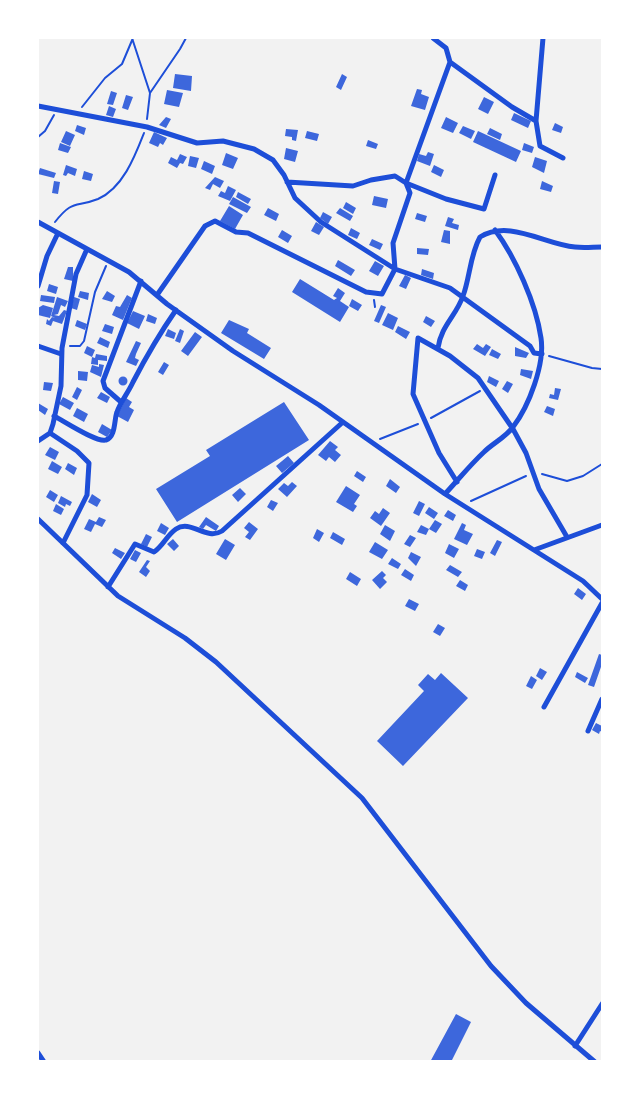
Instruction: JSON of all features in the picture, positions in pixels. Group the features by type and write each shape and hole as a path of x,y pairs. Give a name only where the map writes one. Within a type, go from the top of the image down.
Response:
{"street":[{"path":"157,295 205,226 215,220 236,232 248,233 373,294 382,294 395,269 393,243 410,193 406,183 450,62 446,48 433,38"},
{"path":"543,38 536,121 540,146 563,158"},
{"path":"450,62 512,107 536,121"},
{"path":"38,106 147,127 197,143 223,141 254,149 273,160 295,198 321,222 395,269 450,288 491,320 530,346 534,352 542,354"},
{"path":"287,182 354,186 391,176 398,176 406,183 446,199 484,209 495,175"},
{"path":"38,222 110,260 141,281 176,310 273,378 343,422 445,494 583,581 602,600"},
{"path":"438,348 440,334 463,297 477,242 480,237 495,230 521,232 545,241 576,247 602,247"},
{"path":"445,494 484,451 513,429 530,398 542,354 542,338 533,309 508,248 495,230"},
{"path":"38,286 47,256 58,233"},
{"path":"38,440 50,433 61,386 61,354 76,274 87,249"},
{"path":"121,402 104,388 103,381 141,281"},
{"path":"54,416 88,435 106,440 114,430 116,414 121,402 160,332 176,310"},
{"path":"457,482 439,453 413,394 418,352 417,338 438,348 476,376 513,429 526,452 539,489 567,537"},
{"path":"38,346 61,354"},
{"path":"108,586 135,544 154,552 177,529 187,526 215,535 222,531 343,422"},
{"path":"50,433 77,451 89,463 87,495 63,543"},
{"path":"38,520 118,596 185,638 216,662 362,798 491,966 526,1003 595,1062"},
{"path":"534,550 567,537 591,531 602,525"},
{"path":"544,707 602,604"},
{"path":"588,732 602,699"},
{"path":"575,1046 602,1004"},
{"path":"38,1053 44,1062"}],"path":[{"path":"50,228 65,209 75,204 99,198 117,183 132,163 147,127 150,92 133,38"},
{"path":"77,112 106,78 122,64 133,38"},
{"path":"150,92 186,38"},
{"path":"38,137 45,131 58,109"},
{"path":"63,344 74,347 84,341 94,292 110,260"},
{"path":"542,354 592,368 602,368"}],"building":[{"path":"175,74 192,76 191,91 173,88"},
{"path":"342,74 347,77 341,90 336,87"},
{"path":"417,89 422,90 421,94 429,97 425,110 411,106"},
{"path":"167,90 183,93 179,107 164,104"},
{"path":"111,91 117,93 113,105 107,104"},
{"path":"126,95 133,97 128,110 122,108"},
{"path":"484,97 494,102 488,114 478,109"},
{"path":"109,106 116,109 113,117 106,115"},
{"path":"514,113 531,121 528,128 511,120"},
{"path":"166,117 171,119 166,128 159,125"},
{"path":"446,117 458,123 453,133 441,128"},
{"path":"555,123 563,127 561,133 552,130"},
{"path":"77,125 86,128 84,135 75,131"},
{"path":"463,126 475,131 471,139 459,133"},
{"path":"490,128 502,134 500,140 487,134"},
{"path":"286,129 298,130 296,141 292,140 292,137 285,136"},
{"path":"66,131 75,135 70,146 61,142"},
{"path":"307,131 319,134 317,141 305,138"},
{"path":"478,131 521,151 516,162 473,142"},
{"path":"154,132 167,138 163,145 160,143 158,147 149,143"},
{"path":"368,140 378,144 376,149 366,146"},
{"path":"60,143 71,147 68,153 58,150"},
{"path":"524,143 534,147 532,153 522,150"},
{"path":"286,148 298,151 295,162 284,159"},
{"path":"428,152 434,154 430,166 417,161 419,154 426,156"},
{"path":"226,153 238,158 233,169 222,165"},
{"path":"180,154 187,157 183,164 180,163 177,168 168,163 171,157 177,160"},
{"path":"190,156 199,158 196,168 188,166"},
{"path":"535,157 547,161 544,173 532,167"},
{"path":"204,161 215,166 212,174 201,169"},
{"path":"66,165 77,169 75,176 68,173 66,176 63,175"},
{"path":"434,165 444,170 441,177 431,172"},
{"path":"40,168 56,173 54,178 38,174"},
{"path":"84,171 93,174 91,181 82,179"},
{"path":"215,177 224,181 220,188 213,184 210,190 205,188"},
{"path":"54,181 60,182 58,194 52,193"},
{"path":"542,181 553,186 551,192 540,189"},
{"path":"228,186 236,190 230,201 218,196 221,191 225,193"},
{"path":"238,192 251,199 248,204 236,197"},
{"path":"374,196 388,199 386,208 372,205"},
{"path":"233,197 251,207 247,213 229,204"},
{"path":"346,202 356,208 353,214 343,208"},
{"path":"229,206 243,215 235,229 220,221"},
{"path":"268,208 279,214 276,221 264,215"},
{"path":"340,208 353,216 350,221 336,213"},
{"path":"323,212 332,217 328,224 320,218"},
{"path":"417,213 427,216 425,222 415,219"},
{"path":"448,217 454,219 452,223 459,225 458,230 445,226"},
{"path":"316,222 324,227 319,235 311,231"},
{"path":"351,228 360,233 357,239 348,235"},
{"path":"282,230 292,236 288,243 278,237"},
{"path":"444,230 450,231 450,244 441,242"},
{"path":"372,239 383,244 380,250 369,245"},
{"path":"417,248 429,249 428,255 417,254"},
{"path":"338,260 355,270 351,276 335,266"},
{"path":"375,261 384,266 378,276 369,271"},
{"path":"68,267 73,267 73,281 64,279"},
{"path":"422,269 434,273 433,279 421,275"},
{"path":"405,275 411,278 406,289 399,286"},
{"path":"300,279 334,300 337,298 333,296 338,288 345,293 340,301 349,307 340,322 292,292"},
{"path":"49,284 58,287 56,294 47,291"},
{"path":"80,291 89,293 88,300 78,297"},
{"path":"107,291 115,296 112,302 102,299"},
{"path":"41,295 55,297 54,303 40,301"},
{"path":"127,295 132,298 123,320 112,315 116,306 120,307"},
{"path":"57,297 68,301 65,307 61,305 58,314 54,315 59,316 64,310 67,311 62,324 53,321 51,326 46,324 47,319 49,321 52,317 55,318 51,316"},
{"path":"74,297 80,299 77,310 71,308"},
{"path":"352,299 362,305 358,311 349,306"},
{"path":"43,305 53,308 50,318 38,315 38,308"},
{"path":"381,305 386,307 379,323 374,321"},
{"path":"133,311 145,316 139,329 127,323"},
{"path":"388,313 398,318 393,330 382,325"},
{"path":"148,314 157,318 155,324 146,321"},
{"path":"426,316 435,321 431,327 423,322"},
{"path":"77,320 87,324 85,330 75,326"},
{"path":"229,320 249,329 247,333 271,348 264,359 221,333"},
{"path":"105,324 114,327 112,334 102,331"},
{"path":"398,326 410,332 406,339 395,332"},
{"path":"168,329 176,333 174,339 165,336"},
{"path":"180,329 184,331 180,343 175,341"},
{"path":"195,332 202,337 188,356 181,351"},
{"path":"100,337 110,342 108,348 97,343"},
{"path":"136,341 141,343 135,358 139,360 136,366 126,362"},
{"path":"477,344 483,348 486,344 491,347 485,356 473,349"},
{"path":"87,346 95,350 92,357 84,353"},
{"path":"515,347 529,353 526,358 515,356"},
{"path":"492,349 501,354 498,359 489,355"},
{"path":"96,354 107,356 107,361 98,360 98,365 91,364 92,357 95,358"},
{"path":"164,362 169,365 163,375 158,372"},
{"path":"99,364 104,365 101,377 90,372 92,365 99,367"},
{"path":"521,369 533,371 531,379 520,375"},
{"path":"78,371 88,372 87,381 78,380"},
{"path":"123,376 128,381 123,386 118,381"},
{"path":"489,376 499,381 496,387 487,382"},
{"path":"507,381 513,384 508,393 502,389"},
{"path":"44,382 53,383 51,391 43,390"},
{"path":"77,387 82,390 77,400 72,397"},
{"path":"555,388 561,389 558,400 549,398 550,394 554,395"},
{"path":"101,392 110,397 107,403 97,398"},
{"path":"63,397 74,403 70,410 59,404"},
{"path":"126,398 132,402 129,407 134,410 128,422 117,416"},
{"path":"284,402 309,440 177,522 156,489 210,456 206,450"},
{"path":"38,403 48,409 45,415 38,410"},
{"path":"547,406 555,409 553,416 544,412"},
{"path":"77,408 88,414 84,422 73,416"},
{"path":"102,424 112,430 107,437 98,432"},
{"path":"330,441 338,447 335,450 341,455 335,462 329,457 326,461 318,455"},
{"path":"50,447 59,452 55,460 45,455"},
{"path":"288,456 294,463 282,473 276,466"},
{"path":"52,461 62,467 58,474 48,469"},
{"path":"68,463 77,468 74,475 65,469"},
{"path":"357,471 366,477 363,482 354,476"},
{"path":"390,479 400,487 396,493 386,486"},
{"path":"292,482 297,486 287,497 278,489 284,483 288,486"},
{"path":"346,486 360,495 354,504 357,506 353,512 336,502"},
{"path":"240,488 246,494 238,502 232,495"},
{"path":"50,490 58,495 54,502 46,497"},
{"path":"92,494 101,500 97,507 88,502"},
{"path":"61,496 72,502 70,506 66,504 65,507 58,503"},
{"path":"271,500 278,503 273,511 267,507"},
{"path":"419,501 425,504 419,516 413,513"},
{"path":"56,504 64,509 61,515 53,511"},
{"path":"429,507 438,513 434,519 425,513"},
{"path":"383,508 390,513 381,526 370,518 375,511 379,514"},
{"path":"448,510 456,515 453,521 444,516"},
{"path":"99,517 106,520 102,527 95,524 91,532 84,529 89,519 96,522"},
{"path":"206,517 219,526 216,531 206,525 203,529 199,527"},
{"path":"435,520 442,524 436,533 429,529"},
{"path":"249,522 258,529 250,540 245,537 249,532 244,528"},
{"path":"161,523 169,528 165,535 157,531"},
{"path":"462,523 466,525 464,530 473,534 467,545 454,539"},
{"path":"385,525 395,531 390,541 380,534"},
{"path":"421,525 429,529 426,535 417,532"},
{"path":"317,529 324,533 319,542 313,538"},
{"path":"333,532 345,539 342,545 330,538"},
{"path":"146,534 152,537 147,547 141,544"},
{"path":"410,535 416,538 410,547 404,544"},
{"path":"173,539 179,546 174,551 167,544"},
{"path":"225,539 235,545 226,560 216,554"},
{"path":"497,540 502,542 495,556 490,553"},
{"path":"375,542 388,550 382,559 369,552"},
{"path":"449,544 459,549 454,558 445,553"},
{"path":"115,548 125,553 121,559 112,553"},
{"path":"477,549 485,552 482,559 474,556"},
{"path":"135,550 141,553 136,562 130,559"},
{"path":"411,552 421,557 416,566 408,558"},
{"path":"392,558 401,564 398,569 388,564"},
{"path":"147,560 150,561 146,567 150,571 146,577 139,572"},
{"path":"450,565 462,572 458,577 446,570"},
{"path":"405,569 414,575 411,581 401,575"},
{"path":"382,571 386,575 383,578 387,582 380,589 372,580"},
{"path":"350,572 361,579 357,586 346,579"},
{"path":"460,580 468,585 465,591 456,586"},
{"path":"578,588 586,594 582,600 574,594"},
{"path":"409,599 419,604 415,611 405,606"},
{"path":"438,624 445,628 440,636 433,632"},
{"path":"599,654 602,655 602,664 594,687 588,685"},
{"path":"540,668 547,672 542,680 536,676"},
{"path":"577,672 588,678 585,683 575,677"},
{"path":"441,673 468,698 403,766 377,741 424,691 418,685 428,674 435,680"},
{"path":"531,676 537,680 532,689 526,686"},
{"path":"596,723 602,726 602,732 600,731 599,734 592,730"},
{"path":"456,1014 471,1022 451,1062 430,1062"}]}
